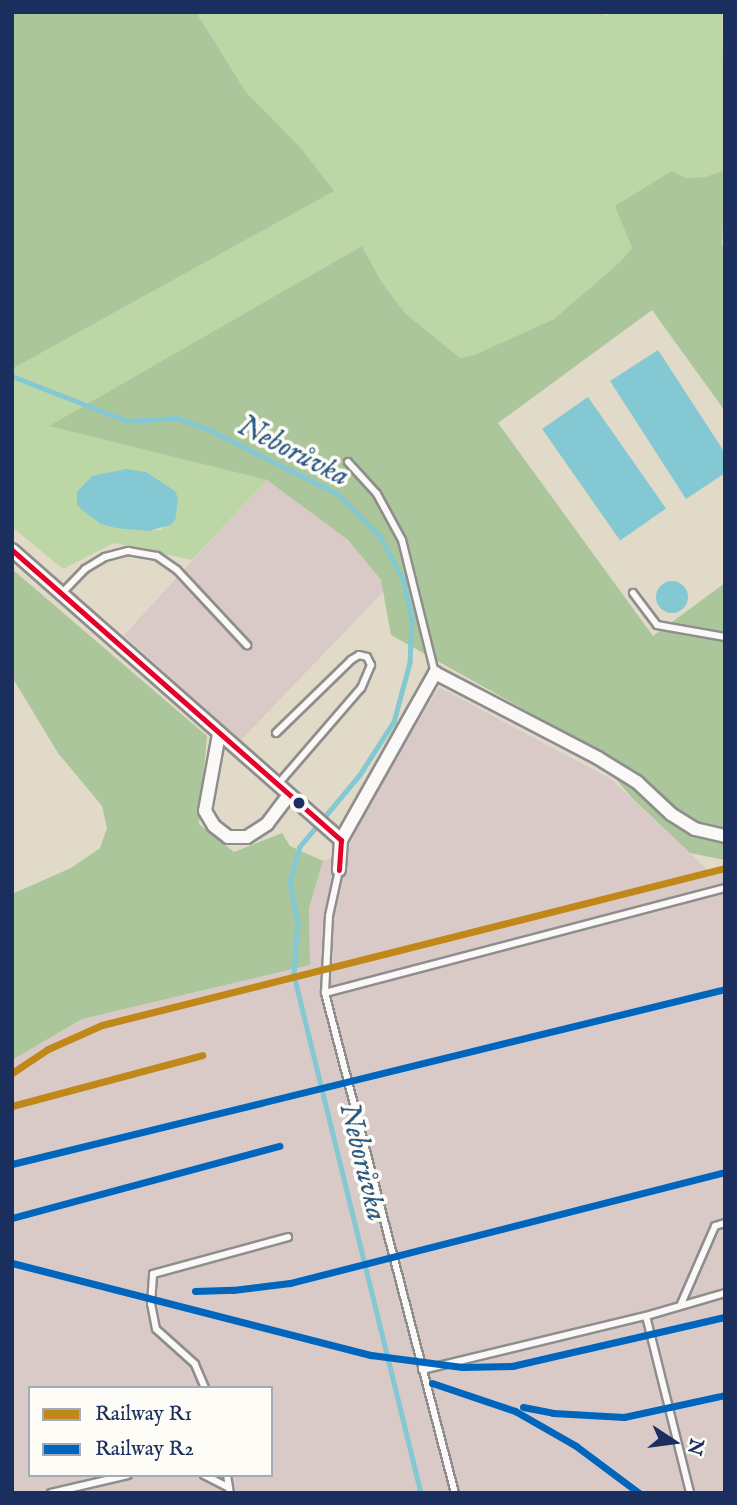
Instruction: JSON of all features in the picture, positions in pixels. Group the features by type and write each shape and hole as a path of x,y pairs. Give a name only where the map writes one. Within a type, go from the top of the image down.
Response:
{"street":[{"path":"12,550 304,811 337,837"},
{"path":"339,870 337,837 435,673 598,758 637,782 671,814 695,829 725,836"},
{"path":"219,734 205,811 214,826 228,836 247,836 267,824 288,796"}],"lane":[{"path":"348,462 377,494 402,540 435,673"},
{"path":"62,593 85,569 105,557 128,551 157,556 177,570 247,645"},
{"path":"633,593 657,625 725,636"},
{"path":"276,733 351,660 359,655 367,657 371,665 361,688 276,785"},
{"path":"339,870 329,916 325,993 455,1493"},
{"path":"325,993 725,888"},
{"path":"681,1304 715,1226 725,1223"},
{"path":"204,1386 195,1364 156,1329 151,1304 153,1274 288,1237"},
{"path":"422,1370 646,1316 725,1293"},
{"path":"646,1316 690,1493"},
{"path":"51,1493 119,1477"},
{"path":"207,1477 230,1490"}],"shaded area":[{"path":"267,480 348,540 381,580 384,591 240,741 124,635"},
{"path":"439,687 611,779 713,875 725,872 725,1493 12,1493 12,1060 82,1019 310,965 309,908 323,861 347,851 368,806"}],"green space":[{"path":"12,12 196,12 246,92 300,147 334,191 12,369"},
{"path":"196,12 603,12 606,16 611,12 722,12 725,170 705,177 686,178 672,172 616,207 632,248 620,262 554,319 474,355 460,358 405,313 381,281 362,246 51,426 267,480 192,560 114,543 63,569 12,527 12,369 333,191 300,147 246,92","holes":["175,491 178,499 176,518 161,530 133,529"]},
{"path":"725,170 722,245 725,251 725,411 652,310 498,423 653,636 725,583 725,860 690,853 632,798 586,744 391,635 381,580 348,540 267,480 49,426 362,246 381,281 405,313 460,358 474,355 554,319 620,262 632,248 615,206 672,171 686,178 705,177"},
{"path":"12,569 207,736 199,824 234,852 282,833 290,846 323,861 309,908 310,965 82,1019 12,1060 12,894 71,868 100,848 107,828 102,806 58,753 12,677"}],"water":[{"path":"658,350 725,453 725,473 686,499 610,381"},
{"path":"588,397 666,508 620,541 542,429"},
{"path":"126,469 146,472 175,491 178,498 176,518 171,525 148,531 116,528 101,524 77,504 77,492 92,476"},
{"path":"672,581 683,586 688,597 683,608 672,613 661,608 656,597 661,586"}],"waterway":[{"name":"Neborůvka","path":"12,376 127,421 177,418 208,429 338,494 380,536 403,579 412,619 410,663 394,722 360,775 300,847 290,882 298,922 294,975 421,1493"}],"rail line":[{"name":"R1","path":"12,1073 48,1049 102,1025 725,868"},
{"name":"R2","path":"12,1164 725,989"},
{"name":"R1","path":"12,1106 202,1055"},
{"name":"R2","path":"12,1218 279,1146"},
{"name":"R2","path":"195,1291 233,1290 290,1283 725,1172"},
{"name":"R2","path":"12,1263 371,1355 462,1367 512,1366 725,1317"},
{"name":"R2","path":"432,1383 515,1411 576,1446 639,1493"},
{"name":"R2","path":"523,1407 553,1413 624,1417 725,1395"}],"transit line":[{"path":"12,550 341,840 339,870"}]}
